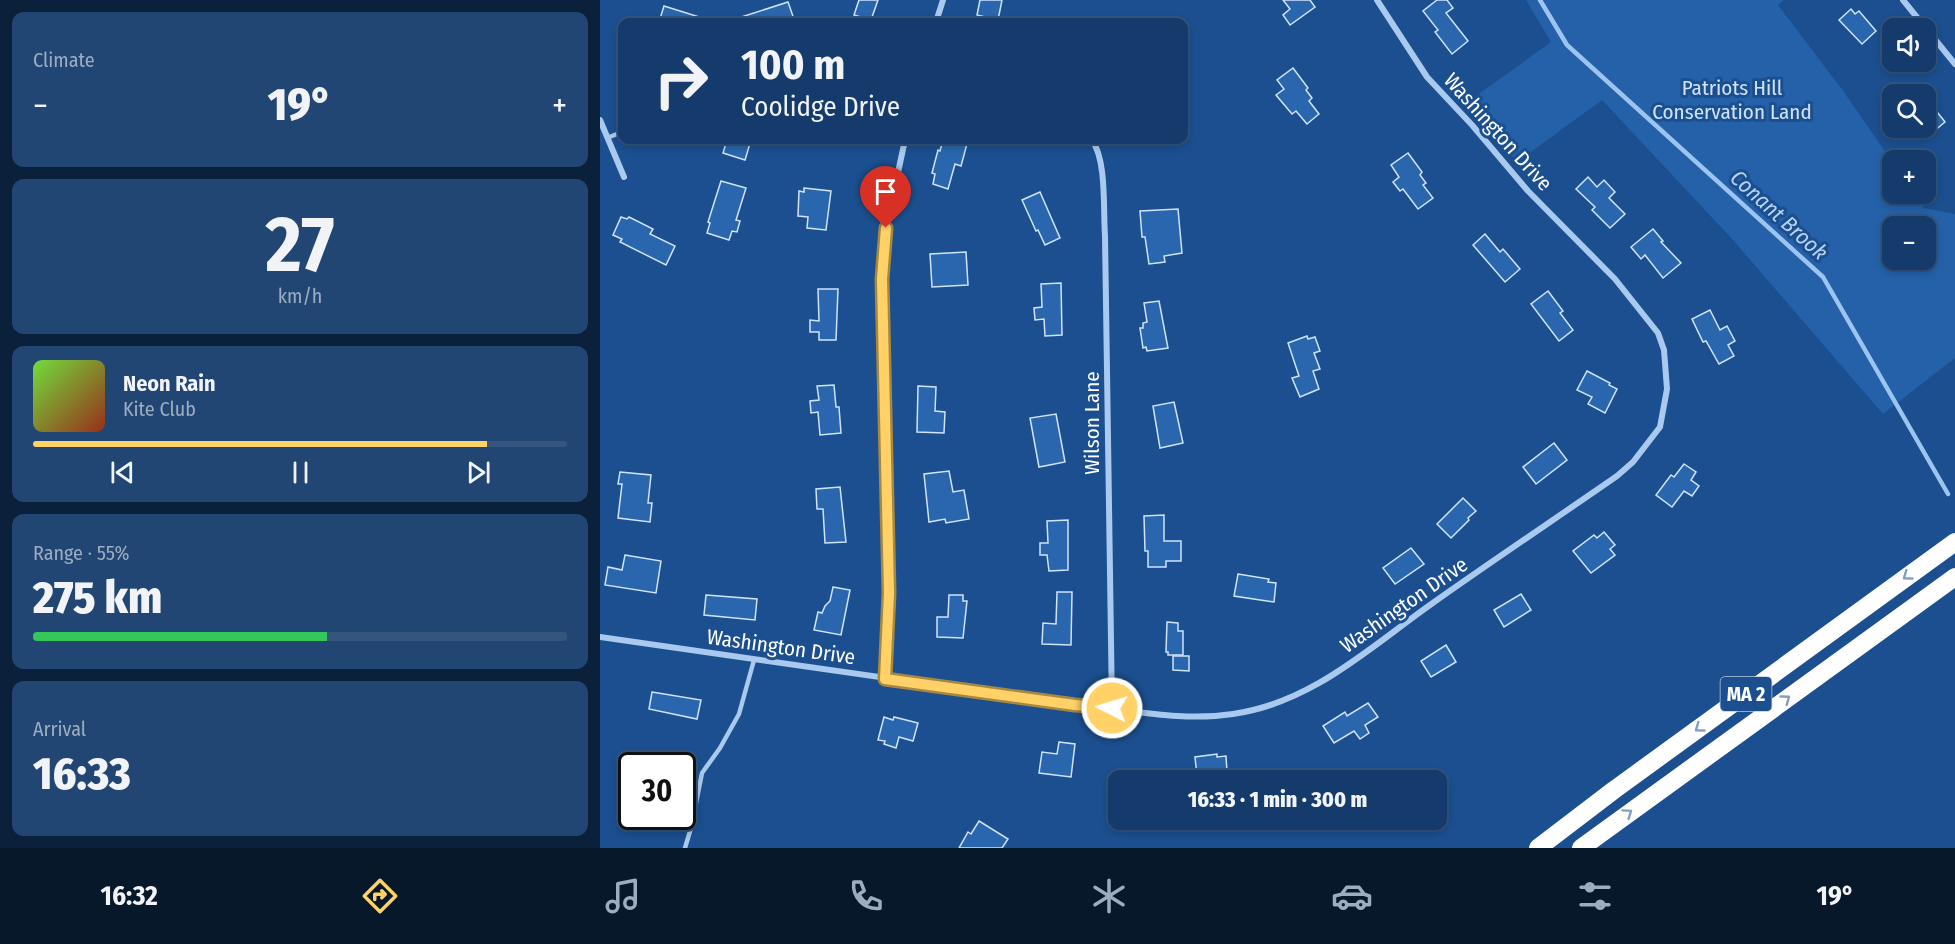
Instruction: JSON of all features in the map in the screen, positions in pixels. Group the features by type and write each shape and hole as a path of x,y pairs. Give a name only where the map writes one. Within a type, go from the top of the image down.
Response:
{"highway":[{"name":"MA 2","path":"1538,848 1955,542"},
{"name":"MA 2","path":"1581,848 1955,577"}],"street":[{"path":"937,18 943,0"},
{"name":"Washington Drive","path":"600,638 1150,715 1211,717 1254,710 1302,693 1333,675 1617,476 1633,462 1660,427 1667,389 1664,350 1658,333 1615,279 1528,191 1472,125 1427,77 1377,0"},
{"path":"1903,0 1955,64"},
{"path":"600,120 624,177"},
{"path":"885,679 889,593 882,279 886,228 904,144"},
{"name":"Wilson Lane","path":"1095,144 1101,172 1105,236 1112,708"}],"lane":[{"path":"607,138 618,134"},
{"path":"685,848 702,773 720,748 739,714 754,660"}],"green space":[{"name":"Patriots Hill Conservation Land","path":"1526,0 1784,0 1778,5 1844,92 1884,150 1882,150 1882,204 1921,204 1924,208 1955,214 1955,358 1883,414 1733,240 1602,100 1517,162 1465,104 1551,42"}],"building":[{"path":"859,0 878,0 872,18 854,15"},
{"path":"980,0 1002,0 998,18 977,15"},
{"path":"1283,0 1310,0 1315,7 1290,25 1283,15 1290,9"},
{"path":"1437,0 1447,0 1453,8 1446,13 1468,41 1452,54 1435,32 1438,30 1423,11"},
{"path":"788,2 794,18 738,18"},
{"path":"664,6 703,18 660,18"},
{"path":"1851,9 1855,14 1859,11 1876,31 1862,44 1839,20"},
{"path":"1293,68 1308,88 1306,90 1312,98 1309,101 1319,114 1307,124 1296,111 1292,114 1276,95 1284,89 1277,80"},
{"path":"1936,111 1945,122 1936,130"},
{"path":"726,144 750,144 745,160 723,153"},
{"path":"942,144 967,144 961,166 955,164 948,189 933,184 935,174 932,173 938,150 940,151"},
{"path":"1408,153 1422,172 1420,175 1426,183 1423,185 1433,198 1418,209 1403,189 1400,191 1393,182 1399,177 1391,165"},
{"path":"1588,177 1597,187 1604,180 1615,192 1609,198 1625,214 1610,228 1592,210 1595,207 1576,189"},
{"path":"721,181 746,188 736,220 740,221 737,232 732,231 729,240 707,233 710,223 708,222"},
{"path":"804,188 831,191 826,230 807,228 808,217 798,216 799,191 804,192"},
{"path":"1040,192 1060,238 1045,245 1022,200"},
{"path":"1178,209 1182,253 1164,256 1165,262 1149,264 1145,237 1142,237 1140,211"},
{"path":"621,217 627,219 629,217 653,229 650,234 675,246 666,265 620,242 622,239 613,235"},
{"path":"1653,229 1663,241 1661,242 1681,263 1663,278 1645,255 1641,259 1631,247"},
{"path":"1485,234 1500,252 1503,249 1520,269 1505,282 1473,245"},
{"path":"966,252 968,285 932,287 930,254"},
{"path":"1061,283 1062,335 1045,336 1044,319 1035,320 1034,308 1042,307 1041,284"},
{"path":"818,289 838,289 836,340 819,340 819,332 810,332 810,320 819,321"},
{"path":"1548,291 1563,311 1560,313 1573,330 1559,341 1531,304"},
{"path":"1159,301 1168,348 1147,351 1146,347 1143,348 1140,328 1143,328 1143,323 1147,322 1144,303"},
{"path":"1710,310 1720,330 1727,326 1735,341 1728,345 1734,356 1719,364 1706,341 1703,342 1692,319"},
{"path":"1307,336 1308,339 1315,337 1320,351 1314,353 1320,369 1313,371 1319,389 1300,397 1292,378 1299,376 1288,343"},
{"path":"1587,371 1617,389 1605,413 1588,404 1592,397 1577,390"},
{"path":"834,385 841,433 820,435 818,412 811,413 810,401 819,400 817,386"},
{"path":"918,386 936,387 935,411 945,412 944,433 917,432"},
{"path":"1174,402 1183,443 1160,448 1153,406"},
{"path":"1056,414 1065,462 1039,467 1030,418"},
{"path":"1554,443 1567,460 1536,484 1523,467"},
{"path":"1684,464 1696,472 1691,480 1699,486 1692,496 1684,491 1672,507 1656,495 1671,475 1674,477"},
{"path":"949,471 953,492 964,490 969,519 946,523 945,519 929,522 924,474"},
{"path":"620,472 651,475 648,503 652,503 650,522 618,518 622,484 618,484"},
{"path":"840,487 846,542 825,543 823,509 817,509 816,489"},
{"path":"1463,498 1476,511 1451,538 1437,524"},
{"path":"1164,515 1164,541 1181,541 1181,561 1166,561 1166,567 1148,567 1144,516"},
{"path":"1068,520 1068,570 1049,571 1047,555 1040,555 1040,543 1048,543 1047,521"},
{"path":"1604,532 1615,545 1610,549 1615,555 1591,573 1573,551 1594,535 1597,538"},
{"path":"1411,548 1424,564 1395,584 1383,568"},
{"path":"625,555 661,561 656,593 605,585 608,567 622,570"},
{"path":"1238,574 1269,579 1268,582 1276,583 1274,602 1234,596"},
{"path":"833,587 850,590 841,635 814,630 818,612 822,613 830,601"},
{"path":"1057,592 1072,592 1071,645 1042,644 1043,623 1056,624"},
{"path":"1521,594 1531,610 1504,627 1494,610"},
{"path":"706,595 757,599 755,620 704,615"},
{"path":"949,595 963,595 963,601 967,601 963,638 937,637 937,617 948,617"},
{"path":"1167,622 1178,623 1178,631 1183,631 1183,655 1168,655 1166,652"},
{"path":"1446,645 1456,662 1431,677 1421,661"},
{"path":"1173,656 1189,656 1189,671 1173,670"},
{"path":"652,692 701,700 697,719 649,709"},
{"path":"1368,703 1378,717 1365,725 1369,733 1360,739 1354,731 1334,743 1323,726 1345,712 1347,716"},
{"path":"884,717 918,723 913,741 899,737 896,748 884,744 885,741 878,740"},
{"path":"1059,742 1075,744 1071,777 1039,773 1042,752 1057,754"},
{"path":"1217,754 1217,757 1226,756 1227,770 1196,770 1195,757"},
{"path":"979,821 1008,839 1002,848 959,848 968,832 971,834"}],"waterway":[{"name":"Conant Brook","path":"1540,0 1567,45 1823,277 1948,494"}],"route":[{"path":"886,228 882,279 889,593 885,679 1112,708"}]}
